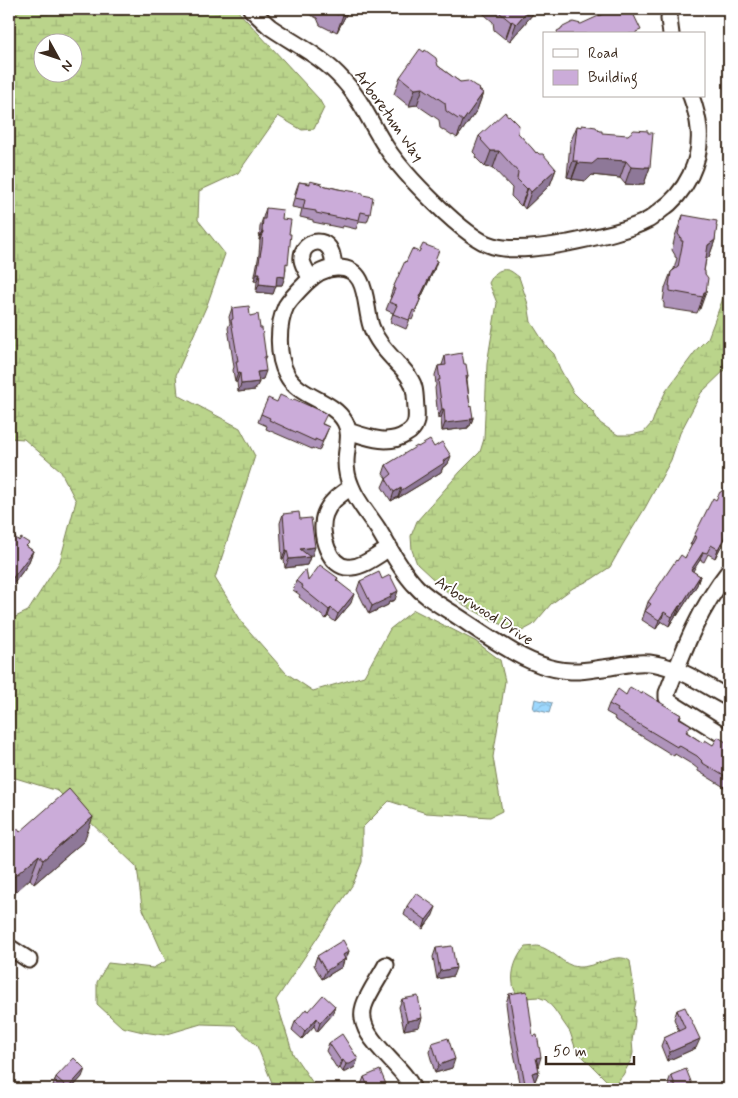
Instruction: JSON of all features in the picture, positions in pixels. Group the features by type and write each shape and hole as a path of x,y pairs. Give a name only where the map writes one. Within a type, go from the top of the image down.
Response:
{"street":[{"name":"Arboretum Way","path":"251,9 270,26 332,68 357,97 386,146 403,169 464,230 484,243 499,248 543,246 573,242 632,227 648,220 666,207 682,190 696,160 700,140 692,98"},
{"path":"670,9 670,32"},
{"path":"311,279 303,264 302,257 304,250 310,244 319,242 328,246 332,254 334,268"},
{"path":"334,268 347,269 361,280 374,332 386,352 410,378 415,392 416,422 413,429 404,436 386,440 348,431 338,413 296,386 289,379 283,368 279,340 282,315 291,299 311,279 321,272 334,268"},
{"name":"Arborwood Drive","path":"348,431 346,461 351,488 410,580 424,594 504,647 528,660 568,671 642,663 656,664 676,670 729,698"},
{"path":"351,488 334,499 324,514 323,535 325,544 333,559 341,566 353,567 390,548"},
{"path":"729,570 693,628 667,693 667,698 670,702 729,739"},
{"path":"9,947 29,960"},
{"path":"386,965 364,1006 364,1023 375,1043 405,1076 413,1089"}],"green space":[{"path":"9,9 236,9 319,99 324,108 314,129 302,130 278,116 238,173 199,191 198,220 225,254 207,305 176,375 178,395 240,428 255,456 215,578 243,624 286,673 313,691 364,676 390,629 414,610 475,641 500,660 505,681 493,757 502,811 490,817 426,813 389,801 362,828 362,862 353,884 276,1000 293,1054 317,1089 272,1089 273,1085 257,1046 235,1025 201,1024 164,1035 143,1032 122,1027 97,1004 97,982 108,963 153,968 166,961 142,907 137,867 58,791 9,776 9,620 28,611 60,561 76,501 60,470 24,439 9,438"},
{"path":"729,237 729,366 701,393 680,433 671,460 610,567 592,579 573,588 551,604 533,625 522,631 495,622 464,605 417,564 412,550 411,536 417,521 480,452 484,439 487,364 497,303 489,283 492,277 499,271 508,270 519,277 528,304 531,322 547,347 554,354 573,392 593,412 600,423 618,435 631,435 644,432 652,423 666,391 698,348 708,338 727,282 725,259"},
{"path":"537,946 548,950 567,964 578,967 585,967 619,958 625,958 630,961 636,1002 632,1041 633,1053 623,1075 614,1086 576,1050 570,1032 546,1000 538,997 526,998 517,996 513,987 513,979 517,960 525,947"}],"water":[{"path":"535,699 552,703 549,713 533,709"}],"building":[{"path":"326,9 347,9 343,15 339,13 338,15"},
{"path":"500,9 529,9 516,24 500,13"},
{"path":"607,9 631,9 641,30 636,32 557,32 573,22 581,24 605,13"},
{"path":"420,49 424,52 425,50 436,58 438,66 460,82 468,81 483,93 463,121 446,111 445,103 423,88 415,89 400,77"},
{"path":"505,112 519,125 518,133 536,153 543,154 556,169 531,192 517,179 518,172 499,151 491,151 479,136"},
{"path":"582,125 596,127 602,133 628,135 634,130 653,133 650,167 631,167 626,161 598,159 592,164 573,161 577,126 582,127"},
{"path":"310,181 373,197 370,214 361,212 359,220 345,217 345,219 303,209 305,200 295,198 299,182 310,184"},
{"path":"266,208 283,210 282,219 291,220 288,264 286,263 285,277 277,276 276,286 259,284 260,273 257,273"},
{"path":"683,215 717,221 715,240 708,245 704,271 708,278 706,292 704,292 703,297 670,291 671,272 678,267 683,241 681,241 678,234"},
{"path":"423,244 439,250 435,260 437,261 415,311 413,310 409,320 393,314 397,305 389,302 395,289 393,288 412,249 419,252"},
{"path":"249,306 250,316 258,314 260,328 262,328 266,371 257,372 259,382 241,384 231,320 233,319 232,308"},
{"path":"462,353 464,364 466,364 468,376 466,376 473,418 470,418 471,420 445,423 438,380 440,380 438,366 446,365 445,356"},
{"path":"280,395 293,401 294,399 327,414 322,424 329,427 322,442 315,439 315,441 269,420 270,418 261,414 268,398 277,402"},
{"path":"430,440 434,447 442,442 451,456 443,461 444,463 402,490 401,488 394,492 386,479 392,474 386,465"},
{"path":"729,482 729,529 718,549 711,545 707,553 703,552 691,570 700,576 680,607 672,617 664,612 659,620 645,611 651,604 648,602 676,560 681,555 685,558 713,498 716,500"},
{"path":"299,512 300,519 311,518 315,547 300,549 310,557 289,559 286,550 283,514"},
{"path":"9,533 19,541 21,538 29,543 26,546 33,551 12,579 9,577"},
{"path":"320,565 338,578 336,580 354,594 338,614 331,608 329,610 296,581 306,569 308,581"},
{"path":"379,572 382,579 390,575 398,591 390,595 391,597 372,606 360,581"},
{"path":"630,687 642,694 643,692 681,715 679,718 691,725 686,732 703,743 705,740 713,745 718,737 729,744 729,779 701,762 697,756 678,745 677,747 617,711 618,709 609,704 618,689 626,695"},
{"path":"69,789 93,817 43,860 39,855 9,881 9,835 17,828 20,832"},
{"path":"416,893 436,907 426,920 407,906"},
{"path":"343,940 349,951 343,955 345,959 326,971 317,956"},
{"path":"452,946 456,968 440,971 436,948"},
{"path":"527,991 533,1036 537,1035 541,1057 536,1058 539,1071 532,1073 537,1089 523,1089 522,1085 525,1084 509,994"},
{"path":"323,995 335,1006 320,1023 317,1018 305,1031 295,1022 306,1009 309,1011"},
{"path":"418,996 422,1018 407,1021 402,999"},
{"path":"685,1007 700,1039 670,1052 664,1038 685,1028 677,1010"},
{"path":"342,1034 358,1059 350,1064 346,1064 343,1060 341,1061 329,1043"},
{"path":"448,1038 455,1059 439,1065 432,1043"},
{"path":"74,1058 85,1069 68,1088 56,1077"},
{"path":"686,1069 694,1089 677,1089 671,1075"},
{"path":"380,1070 388,1089 369,1089 364,1077"},
{"path":"465,1086 465,1089 451,1089"}]}
